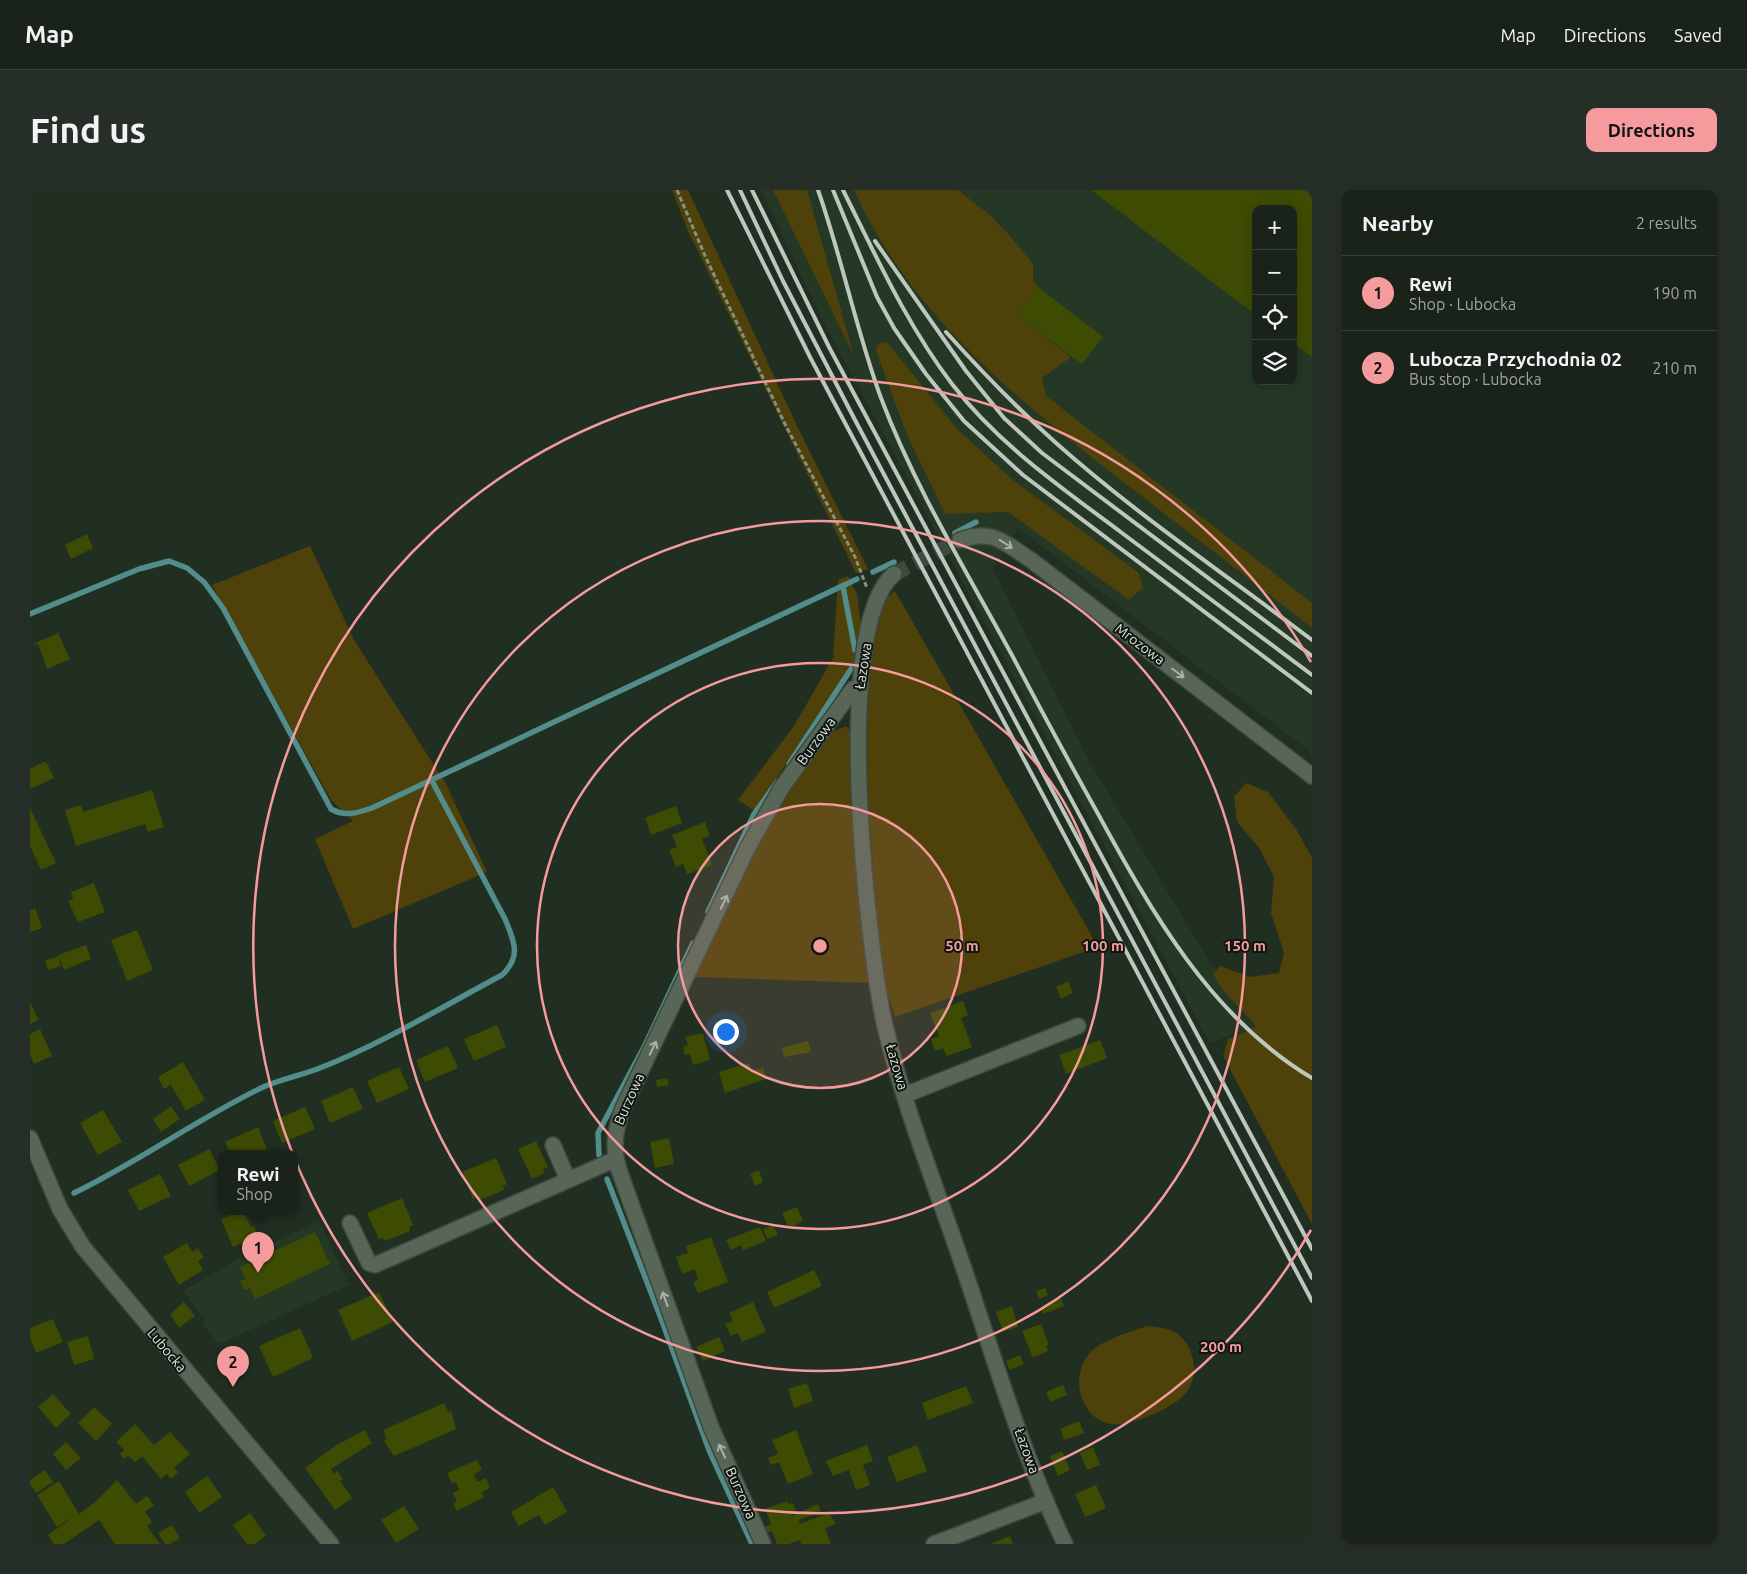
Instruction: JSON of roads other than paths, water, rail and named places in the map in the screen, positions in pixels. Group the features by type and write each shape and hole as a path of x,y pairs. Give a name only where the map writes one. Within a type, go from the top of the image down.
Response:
{"street":[{"name":"Mrozowa","path":"960,540 983,534 998,539 1031,560 1312,776"},
{"name":"Łazowa","path":"894,574 882,586 875,600 859,688 858,718 861,838 872,952 885,1027 905,1095 1023,1441 1065,1544"},
{"name":"Burzowa","path":"763,1544 711,1427 616,1159 616,1130 623,1108 748,847 782,787 853,689 859,688"},
{"path":"905,1095 1078,1026"},
{"name":"Lubocka","path":"30,1138 60,1209 83,1247 331,1544"},
{"path":"553,1145 568,1180"},
{"path":"350,1223 369,1263 375,1266 616,1159"},
{"path":"934,1544 1046,1501"}],"waterway":[{"path":"955,533 976,522"},
{"path":"30,614 139,569 169,561 187,568 204,582 223,608 331,809 341,813 351,813 372,808 857,579"},
{"path":"873,572 894,562"},
{"path":"843,586 855,650"},
{"path":"789,764 851,669"},
{"path":"74,1193 236,1101 267,1086 320,1068 366,1048 502,975 508,968 514,955 513,941 508,927 431,779"},
{"path":"708,912 754,814 777,782"},
{"path":"599,1155 598,1133 645,1045 693,943"},
{"path":"607,1179 709,1450 752,1544"}],"tunnel":[{"path":"894,574 960,540"}],"railway":[{"path":"727,190 811,359 1312,1301"},
{"path":"740,190 783,281 855,420 1312,1278"},
{"path":"752,190 829,347 1312,1249"},
{"path":"818,190 872,372 895,431 942,529 1065,754 1139,887 1187,960 1214,994 1243,1025 1276,1053 1312,1078"},
{"path":"833,190 877,297 894,328 926,374 964,421 1023,475 1312,693"},
{"path":"843,190 906,314 936,361 970,406 1010,446 1054,482 1312,675"},
{"path":"875,241 966,371 1004,418 1042,453 1312,656"},
{"path":"946,332 1013,403 1086,469 1149,519 1312,640"}],"place":[{"name":"Rewi","path":"258,1273"},
{"name":"Lubocza Przychodnia 02","path":"233,1387"}]}
